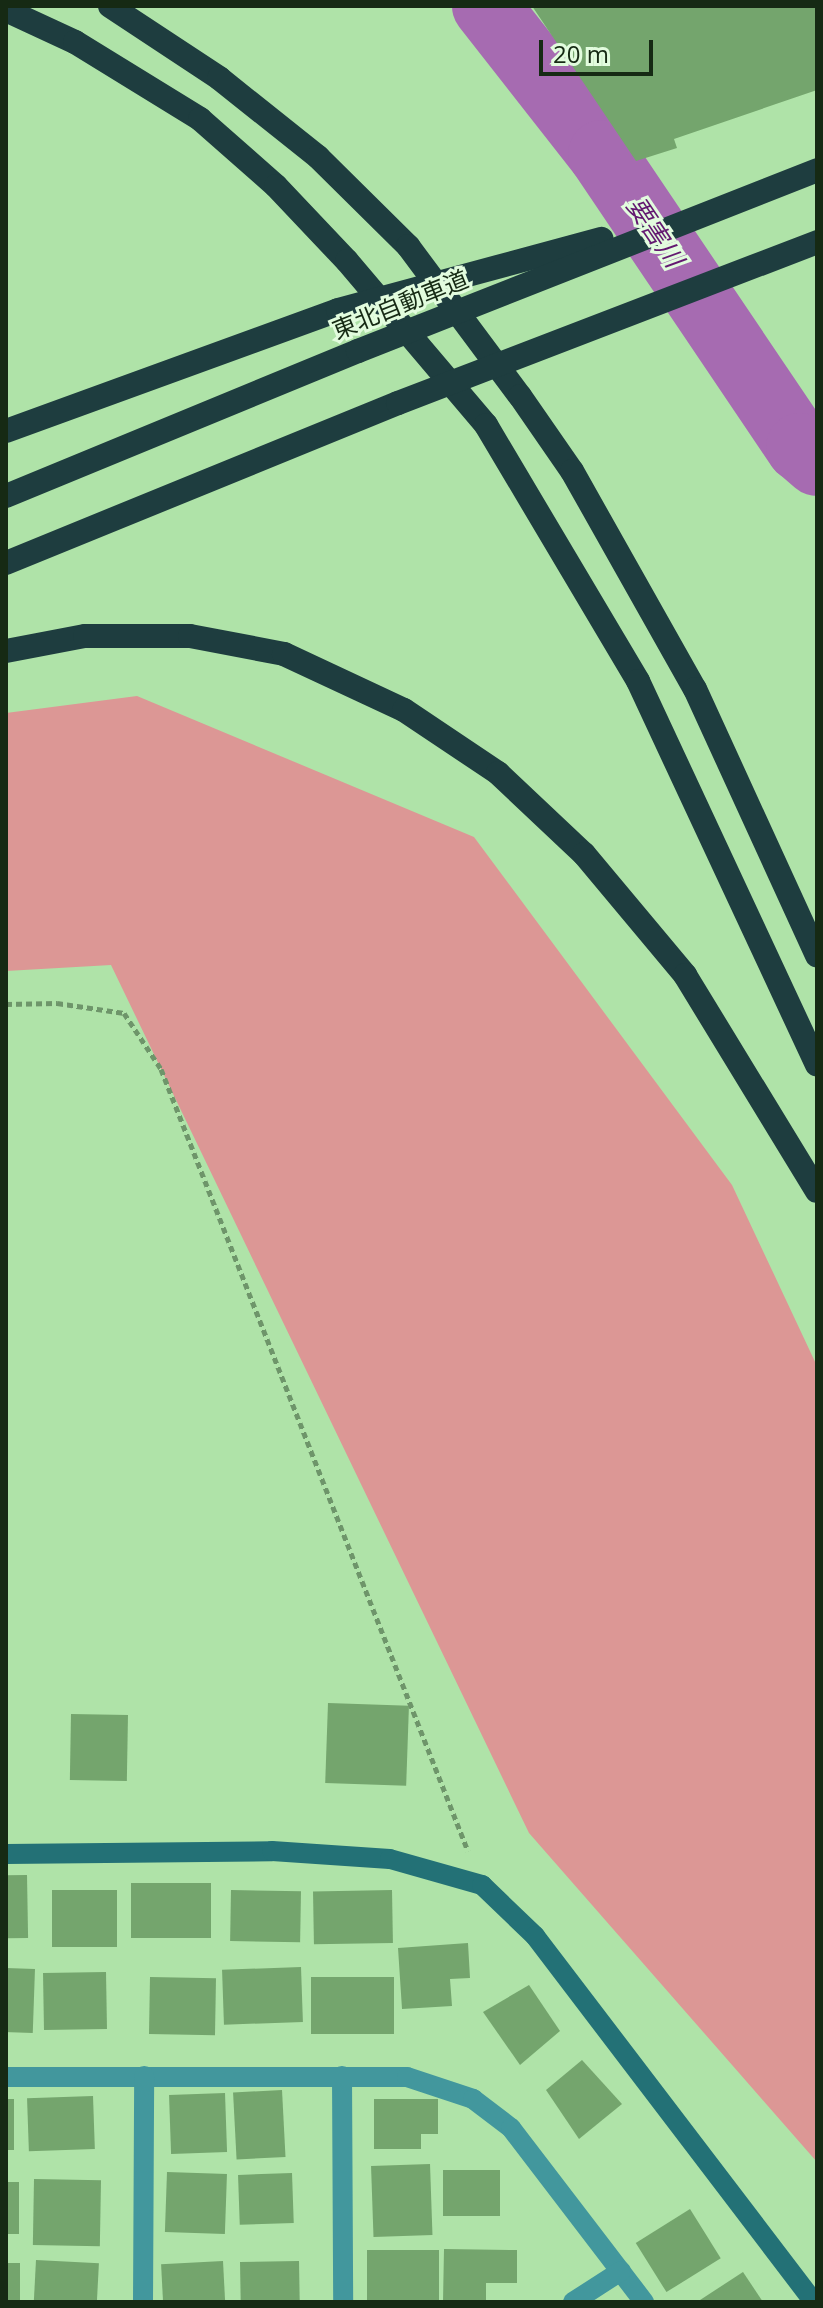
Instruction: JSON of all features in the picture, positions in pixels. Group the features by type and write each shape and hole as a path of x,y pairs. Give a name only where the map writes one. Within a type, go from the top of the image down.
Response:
{"highway":[{"path":"110,6 219,78 318,157 408,246 520,396 572,471 695,689 817,955"},
{"path":"6,10 75,42 211,128 276,186 347,261 486,425 638,681 817,1064"},
{"name":"東北自動車道","path":"6,496 358,351 817,170"},
{"path":"6,431 338,310 712,209"},
{"path":"6,563 398,403 817,242"},
{"path":"6,651 85,636 190,636 284,654 404,710 498,773 584,854 685,975 817,1191"}],"street":[{"path":"6,1854 272,1851 390,1859 482,1885 535,1936 814,2302"},
{"path":"143,2302 144,2076"},
{"path":"342,2076 343,2302"},
{"path":"6,2077 407,2077 473,2099 511,2128 644,2302"},
{"path":"573,2302 621,2271"}],"path":[{"path":"6,1004 57,1003 124,1013 161,1069 482,1885"}],"shaded area":[{"path":"137,696 474,837 732,1185 817,1366 817,2162 529,1833 111,965 6,971 6,713"}],"building":[{"path":"532,6 817,6 817,90 674,139 677,148 636,161"},
{"path":"328,1703 409,1706 406,1786 325,1783"},
{"path":"71,1714 128,1715 127,1781 70,1780"},
{"path":"6,1875 27,1875 28,1938 7,1938"},
{"path":"131,1883 211,1883 211,1938 131,1938"},
{"path":"52,1890 117,1890 117,1947 52,1947"},
{"path":"231,1890 301,1891 300,1942 230,1941"},
{"path":"392,1890 393,1943 314,1944 313,1891"},
{"path":"468,1943 470,1978 450,1979 452,2006 402,2009 398,1948"},
{"path":"301,1967 303,2022 224,2025 222,1970"},
{"path":"6,1968 35,1969 33,2033 6,2032"},
{"path":"106,1972 107,2029 44,2030 43,1973"},
{"path":"150,1977 216,1978 215,2035 149,2034"},
{"path":"311,1977 394,1977 394,2034 311,2034"},
{"path":"529,1985 560,2031 520,2065 483,2012"},
{"path":"582,2060 622,2104 579,2139 546,2090"},
{"path":"282,2090 286,2157 237,2159 233,2093"},
{"path":"225,2093 227,2152 171,2154 169,2095"},
{"path":"93,2096 95,2149 29,2151 27,2098"},
{"path":"6,2099 14,2099 14,2150 6,2150"},
{"path":"374,2099 438,2099 438,2134 421,2134 421,2149 374,2149"},
{"path":"430,2164 432,2235 374,2237 371,2166"},
{"path":"443,2170 500,2170 500,2216 443,2216"},
{"path":"167,2172 227,2174 225,2234 165,2232"},
{"path":"292,2173 294,2223 240,2225 238,2175"},
{"path":"34,2179 101,2180 100,2246 33,2245"},
{"path":"6,2182 19,2182 19,2234 6,2234"},
{"path":"690,2209 721,2258 666,2292 636,2243"},
{"path":"444,2249 517,2250 517,2283 486,2283 486,2302 443,2302"},
{"path":"367,2250 439,2250 439,2302 367,2302"},
{"path":"36,2260 99,2263 97,2302 34,2302"},
{"path":"223,2261 225,2302 163,2302 161,2264"},
{"path":"299,2261 300,2302 241,2302 240,2262"},
{"path":"6,2263 20,2263 20,2302 6,2302"},
{"path":"743,2272 763,2302 697,2302"}],"waterway":[{"name":"要害川","path":"486,6 602,154 800,447 817,462"}]}
